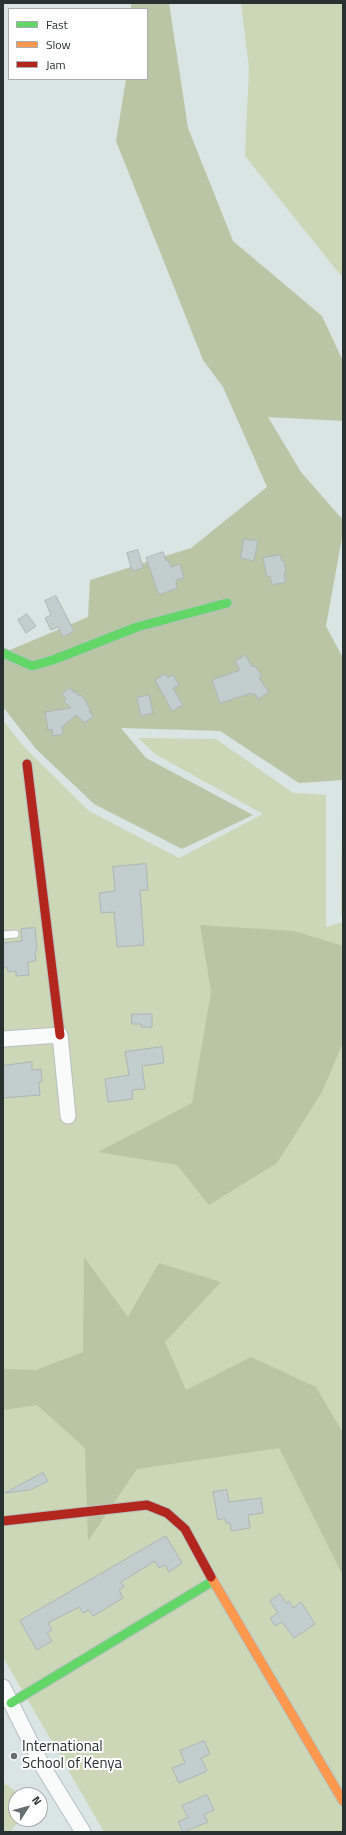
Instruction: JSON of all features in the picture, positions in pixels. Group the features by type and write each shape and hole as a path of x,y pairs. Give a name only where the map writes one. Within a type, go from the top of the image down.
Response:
{"street":[{"path":"3,653 32,666 53,660 137,627 227,603"},
{"path":"27,764 60,1035 68,1116"},
{"path":"3,1039 60,1035"},
{"path":"3,1521 147,1505 167,1513 185,1529 213,1581 343,1800"},
{"path":"11,1703 213,1581"},
{"path":"3,1687 43,1767 83,1832"}],"lane":[{"path":"3,935 15,934"}],"green space":[{"path":"131,3 169,3 188,128 233,241 322,316 343,361 343,421 268,417 301,472 343,520 343,532 326,626 343,658 343,780 299,783 220,731 121,728 146,758 253,815 182,849 94,804 36,749 3,707 3,653 88,617 90,580 191,548 267,487 223,387 203,360 116,141 126,80 148,80 148,8 131,8"},
{"path":"241,3 343,3 343,278 245,156 249,68"},
{"path":"343,685 343,914 341,915"},
{"path":"3,720 24,747 89,811 179,858 263,814 155,754 138,738 216,739 293,793 326,795 326,927 343,922 343,1832 104,1832 3,1657"},
{"path":"200,925 294,931 343,946 343,1043 322,1092 277,1163 209,1205 177,1165 98,1152 192,1103 211,992"},
{"path":"84,1257 128,1317 159,1263 221,1282 165,1342 186,1390 251,1357 316,1387 343,1433 343,1576 279,1448 137,1469 88,1541 85,1448 37,1405 3,1410 3,1369 36,1370 83,1352"},
{"path":"3,1782 10,1787 8,1787 8,1827 14,1827 10,1832 3,1832"}],"building":[{"path":"244,539 258,541 254,561 241,558"},
{"path":"138,550 143,568 132,571 127,553"},
{"path":"163,552 166,561 168,560 171,567 180,564 184,578 176,580 177,588 159,595 146,558"},
{"path":"280,555 282,561 284,561 286,582 272,585 270,576 267,577 263,558"},
{"path":"56,596 74,631 63,637 58,627 51,630 45,618 51,615 45,601"},
{"path":"27,614 36,626 26,633 18,620"},
{"path":"245,655 253,667 255,666 262,676 259,678 269,692 258,699 255,694 253,695 252,693 220,703 212,680 240,670 235,662"},
{"path":"166,674 168,678 173,675 179,685 173,688 183,705 172,711 155,680"},
{"path":"70,688 74,693 75,691 79,696 81,695 87,702 86,703 91,710 89,711 93,716 85,723 76,715 62,727 63,734 53,736 52,729 48,730 45,712 71,708 64,701 66,699 62,694"},
{"path":"149,695 153,713 141,716 137,698"},
{"path":"146,864 148,890 140,890 144,945 117,947 114,912 101,913 99,893 115,891 113,867"},
{"path":"35,928 37,949 35,952 36,961 28,962 29,975 16,976 16,971 8,972 7,967 3,967 3,943 22,941 21,929"},
{"path":"132,1014 152,1014 152,1027 141,1027 141,1024 132,1024"},
{"path":"162,1047 164,1063 142,1066 145,1089 132,1090 133,1099 108,1102 105,1079 129,1075 125,1052"},
{"path":"32,1062 32,1070 41,1069 42,1082 39,1082 40,1095 3,1098 3,1066"},
{"path":"43,1473 48,1481 30,1490 5,1493"},
{"path":"227,1490 229,1502 261,1498 263,1513 248,1515 250,1528 231,1531 230,1523 226,1523 225,1518 218,1520 213,1492"},
{"path":"166,1536 182,1563 169,1572 165,1565 159,1568 155,1561 121,1582 124,1587 119,1590 123,1598 93,1616 89,1610 83,1613 79,1607 48,1623 52,1630 47,1633 52,1641 37,1650 20,1621"},
{"path":"280,1594 286,1603 289,1601 293,1608 301,1602 315,1624 294,1638 282,1622 275,1626 270,1618 278,1613 270,1601"},
{"path":"204,1741 210,1754 201,1758 207,1771 179,1783 172,1768 185,1763 180,1751"},
{"path":"207,1795 214,1810 204,1815 208,1822 183,1832 178,1822 188,1817 182,1806"}],"traffic: fast":[{"path":"3,653 32,666 53,660 137,627 227,603"},
{"path":"11,1703 213,1581"}],"traffic: slow":[{"path":"211,1577 343,1801"}],"traffic: jam":[{"path":"27,764 60,1035"},
{"path":"3,1521 147,1505 167,1513 185,1529 211,1577"}],"place":[{"name":"International School of Kenya","path":"14,1756"}]}
